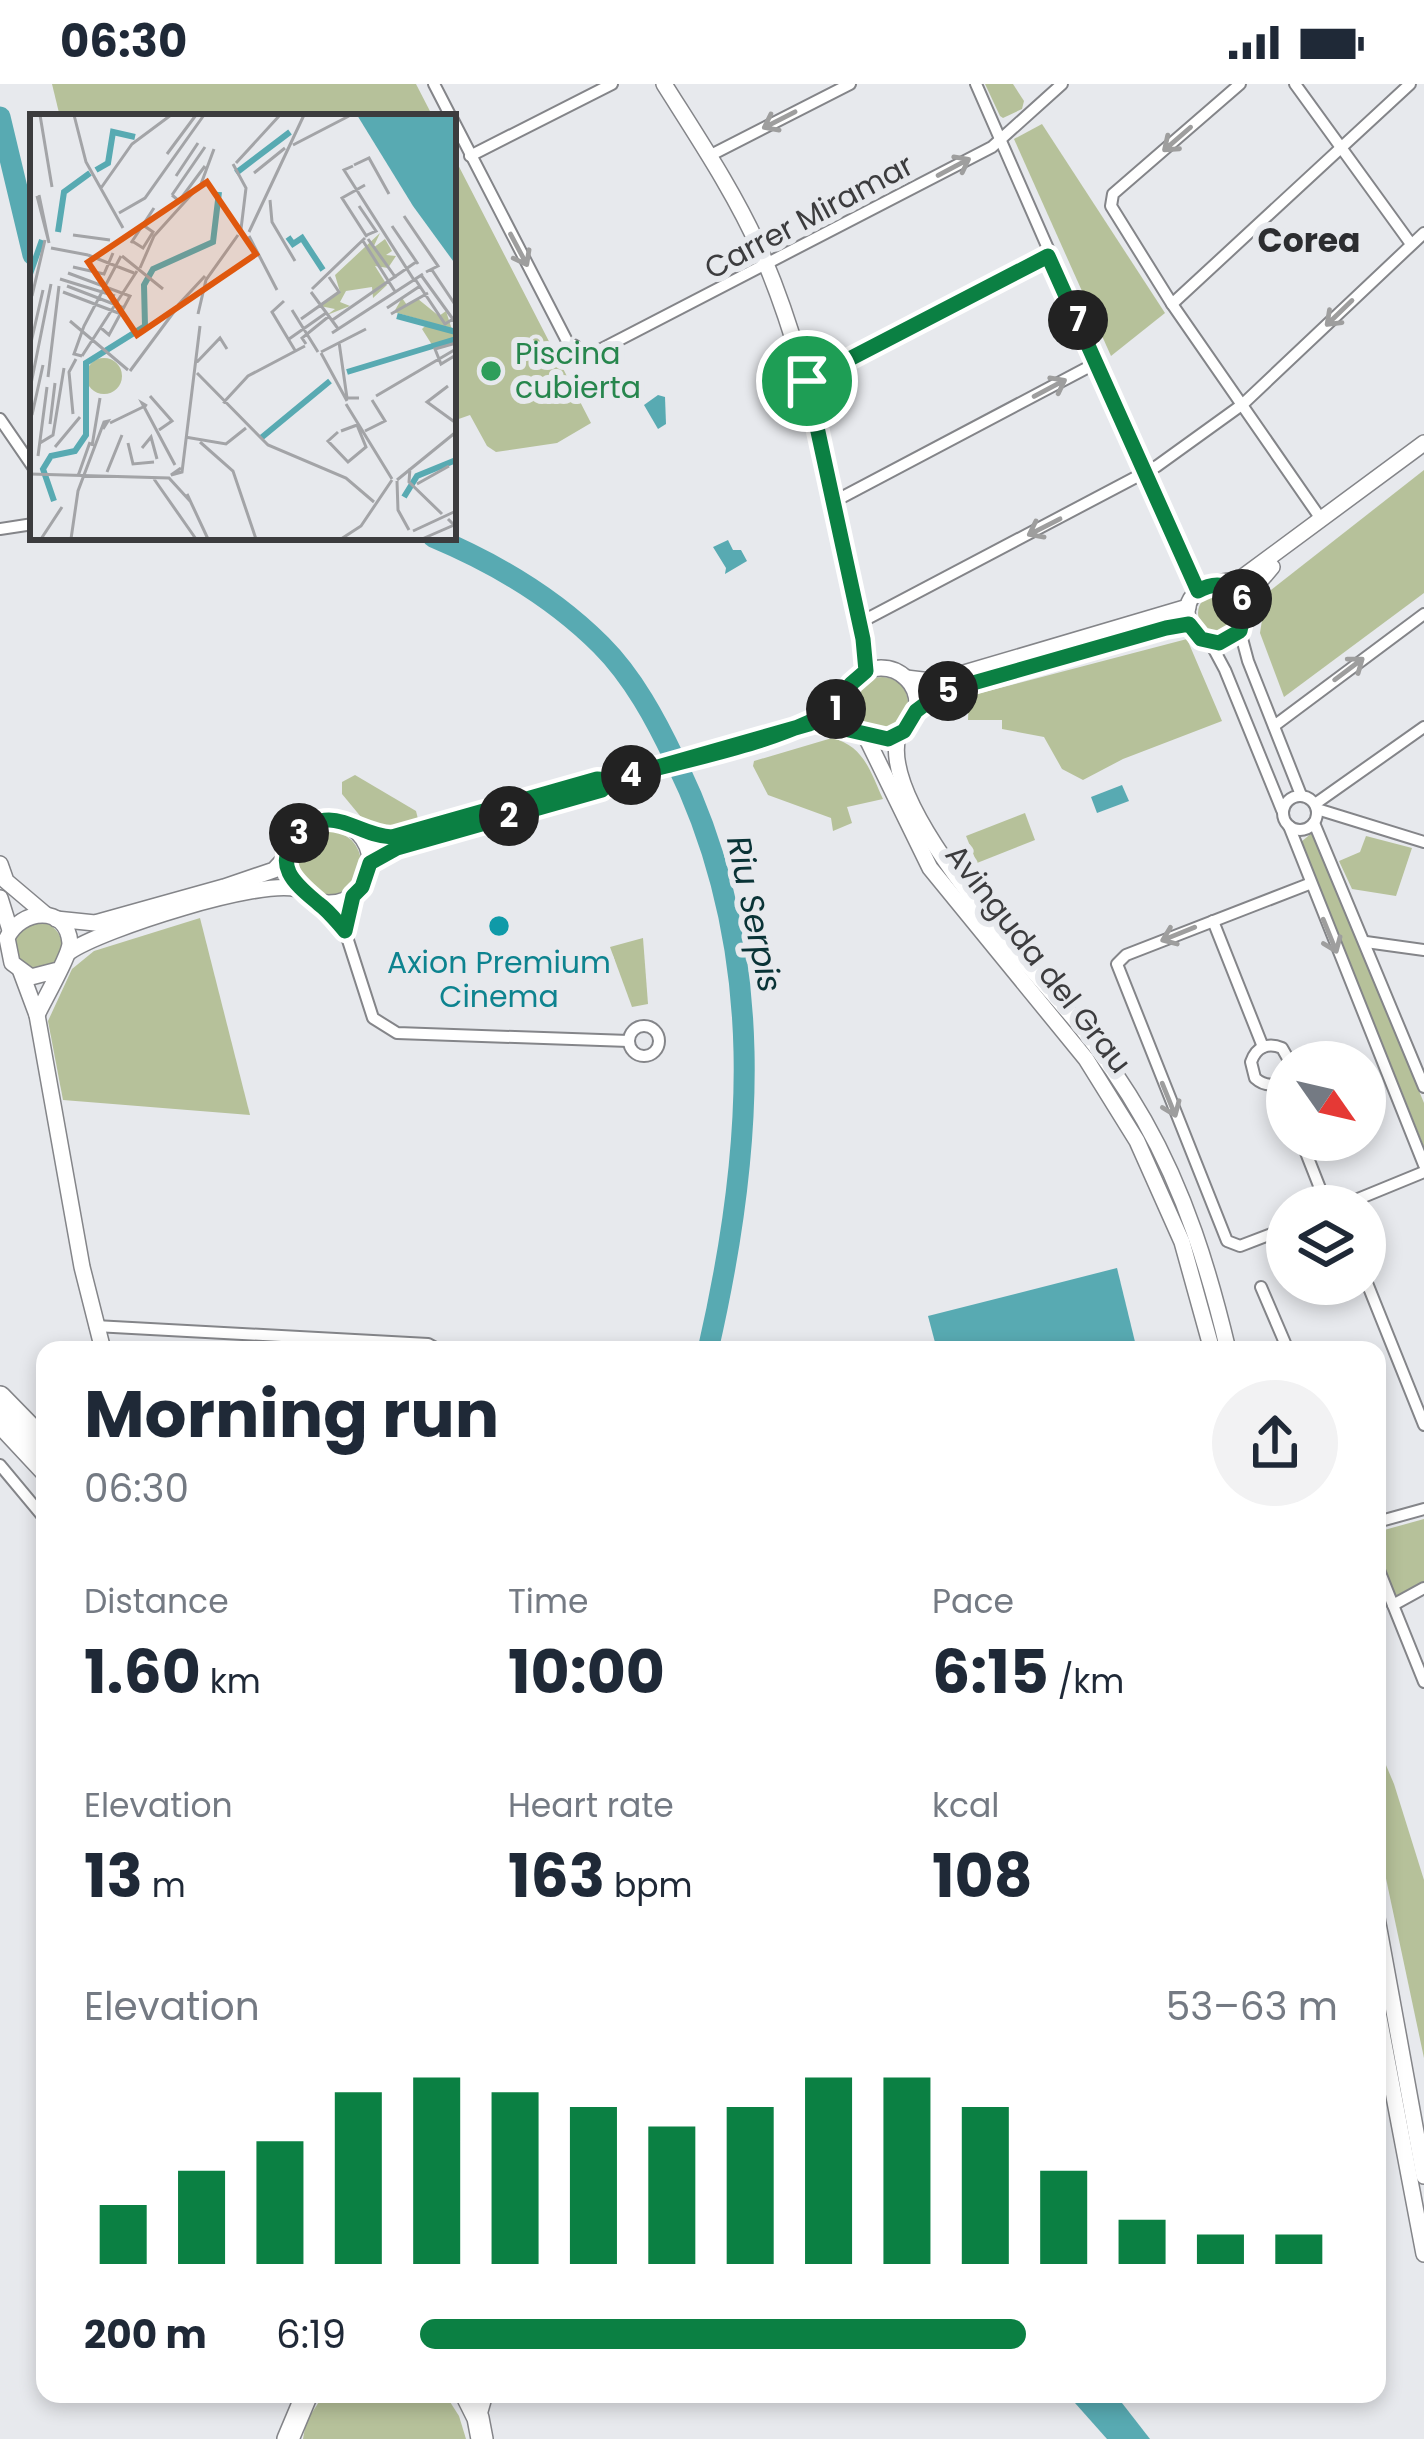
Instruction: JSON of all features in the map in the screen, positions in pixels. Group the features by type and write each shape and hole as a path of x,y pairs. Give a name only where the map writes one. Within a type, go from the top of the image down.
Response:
{"highway":[{"path":"0,1397 36,1434"},
{"path":"0,1422 36,1460"},
{"path":"288,2439 300,2403"}],"main road":[{"path":"664,84 709,156 767,266 807,381 861,622 866,671"},
{"path":"1220,584 1243,601 1246,616 1240,631 1227,641 1210,643 1194,633 1188,615 1198,591 1220,584 1240,579 1424,443"},
{"path":"1243,601 1264,574 1424,454"},
{"path":"863,735 852,724 845,703 851,684 866,671 883,668 906,678 931,681 1188,615"},
{"path":"916,711 940,693 1188,615"},
{"path":"814,722 863,735 898,736 916,711 917,699 906,678"},
{"path":"297,889 288,855 292,842 312,824 338,821 392,837 814,722 845,703"},
{"name":"Avinguda del Grau","path":"863,735 930,868 1076,1046 1120,1112 1173,1217 1209,1341"},
{"name":"Avinguda del Grau","path":"898,736 893,756 945,863 1094,1044 1157,1145 1197,1237 1226,1341"},
{"path":"370,863 397,848 602,790 612,780"},
{"path":"37,1016 69,952 98,934 263,886 285,885 330,904 353,896 362,887 370,863 367,845 356,830"},
{"path":"6,938 25,916 95,922 274,870 288,855"},
{"path":"0,864 6,881 68,934 69,952"},
{"path":"0,898 8,955 37,1016 100,1341"},
{"path":"13,970 41,977 58,970"},
{"path":"1386,1967 1424,2176"},
{"path":"1386,2054 1424,2254"}],"street":[{"path":"434,84 449,114"},
{"path":"456,127 470,157 612,84"},
{"path":"709,156 850,84"},
{"path":"976,84 1198,591"},
{"name":"Carrer Miramar","path":"470,157 567,341 590,355 1001,140 1062,84"},
{"path":"1240,84 1113,194 1113,212 1321,519"},
{"path":"1295,84 1411,244"},
{"path":"1172,304 1409,84"},
{"path":"861,622 1147,472 1243,404 1424,232"},
{"path":"807,381 1048,256"},
{"path":"835,501 1098,362"},
{"path":"0,419 30,463"},
{"path":"0,529 30,524"},
{"path":"1274,726 1424,614"},
{"path":"1240,631 1301,795 1315,812 1424,1087"},
{"path":"1210,643 1289,826 1424,1168 1386,1185"},
{"path":"1289,826 1304,830 1315,812 1424,727"},
{"path":"1282,810 1287,801 1301,795"},
{"path":"1315,812 1424,842"},
{"path":"1266,1236 1240,1246 1224,1233 1117,969 1126,955 1309,884"},
{"path":"345,931 353,896"},
{"path":"318,902 345,931 373,1018 397,1033 629,1040"},
{"path":"1213,921 1263,1047"},
{"path":"1366,942 1424,950"},
{"path":"1266,1047 1252,1057 1252,1072 1266,1085"},
{"path":"1262,1287 1284,1341"},
{"path":"1376,1305 1424,1425"},
{"path":"95,1326 372,1341"},
{"path":"0,1466 36,1508"},
{"path":"1386,1520 1424,1509"},
{"path":"1386,1586 1424,1682"},
{"path":"1394,1605 1424,1588"}],"green space":[{"path":"52,84 416,84 431,114 59,114"},
{"path":"985,84 1013,84 1024,101 1022,109 1000,116"},
{"path":"1042,124 1165,313 1111,356 1014,139"},
{"path":"456,161 591,423 557,443 496,452 487,446 470,415 456,420"},
{"path":"1424,470 1424,593 1284,697 1260,633 1266,594"},
{"path":"1217,594 1230,600 1236,613 1230,626 1217,632 1204,626 1198,613 1204,600"},
{"path":"1187,639 1222,721 1123,759 1083,780 1062,769 1044,737 1002,729 1002,720 968,720 969,696"},
{"path":"882,677 901,684 908,703 901,722 882,729 863,722 856,703 863,684"},
{"path":"832,738 859,753 883,799 847,807 852,823 833,831 831,818 768,795 753,766 754,761"},
{"path":"355,775 416,811 418,819 391,827 366,823 342,794 342,782"},
{"path":"1025,813 1035,840 977,863 966,836"},
{"path":"329,831 352,840 361,863 352,886 329,895 306,886 297,863 306,840"},
{"path":"1313,832 1424,1103 1424,1147 1386,1053 1386,1041 1381,1041 1301,842"},
{"path":"1366,836 1412,848 1396,896 1352,889 1339,861 1360,852"},
{"path":"200,918 250,1115 63,1100 48,1021 72,969 94,951"},
{"path":"38,922 55,929 62,946 55,963 38,970 21,963 14,946 21,929"},
{"path":"643,938 648,1004 632,1007 610,947"},
{"path":"1424,1519 1424,1582 1399,1596 1393,1595 1386,1578 1386,1530"},
{"path":"1386,1765 1424,1880 1424,2058 1386,1879"},
{"path":"318,2403 451,2403 466,2439 303,2439 306,2422"}],"water":[{"path":"658,395 665,397 666,424 658,429 644,405"},
{"path":"728,540 747,561 725,574 713,547"},
{"path":"1122,785 1129,801 1097,813 1091,797"},
{"path":"1117,1268 1135,1341 935,1341 928,1316"},
{"path":"1075,2403 1122,2403 1150,2439 1107,2439"}],"waterway":[{"name":"Riu Serpis","path":"0,117 30,242"},
{"name":"Riu Serpis","path":"440,540 544,597 613,657 660,730 705,832 726,904 739,977 744,1051 735,1200 710,1341"}],"place":[{"name":"Piscina cubierta","path":"491,371"},
{"name":"Axion Premium Cinema","path":"499,926"}],"district":[{"name":"Corea","path":"1309,240"}],"route":[{"path":"807,381 861,622 866,671 851,684 845,703 814,722 809,724 397,848 370,863 368,876 353,896 345,931 318,902 297,889 288,867 292,842 320,821 338,821 373,836 392,837 814,722 888,739 904,731 916,711 940,693 959,687 1166,628 1189,624 1210,643 1227,641 1240,631 1245,608 1234,590 1220,584 1198,591 1048,256 807,381"}]}
